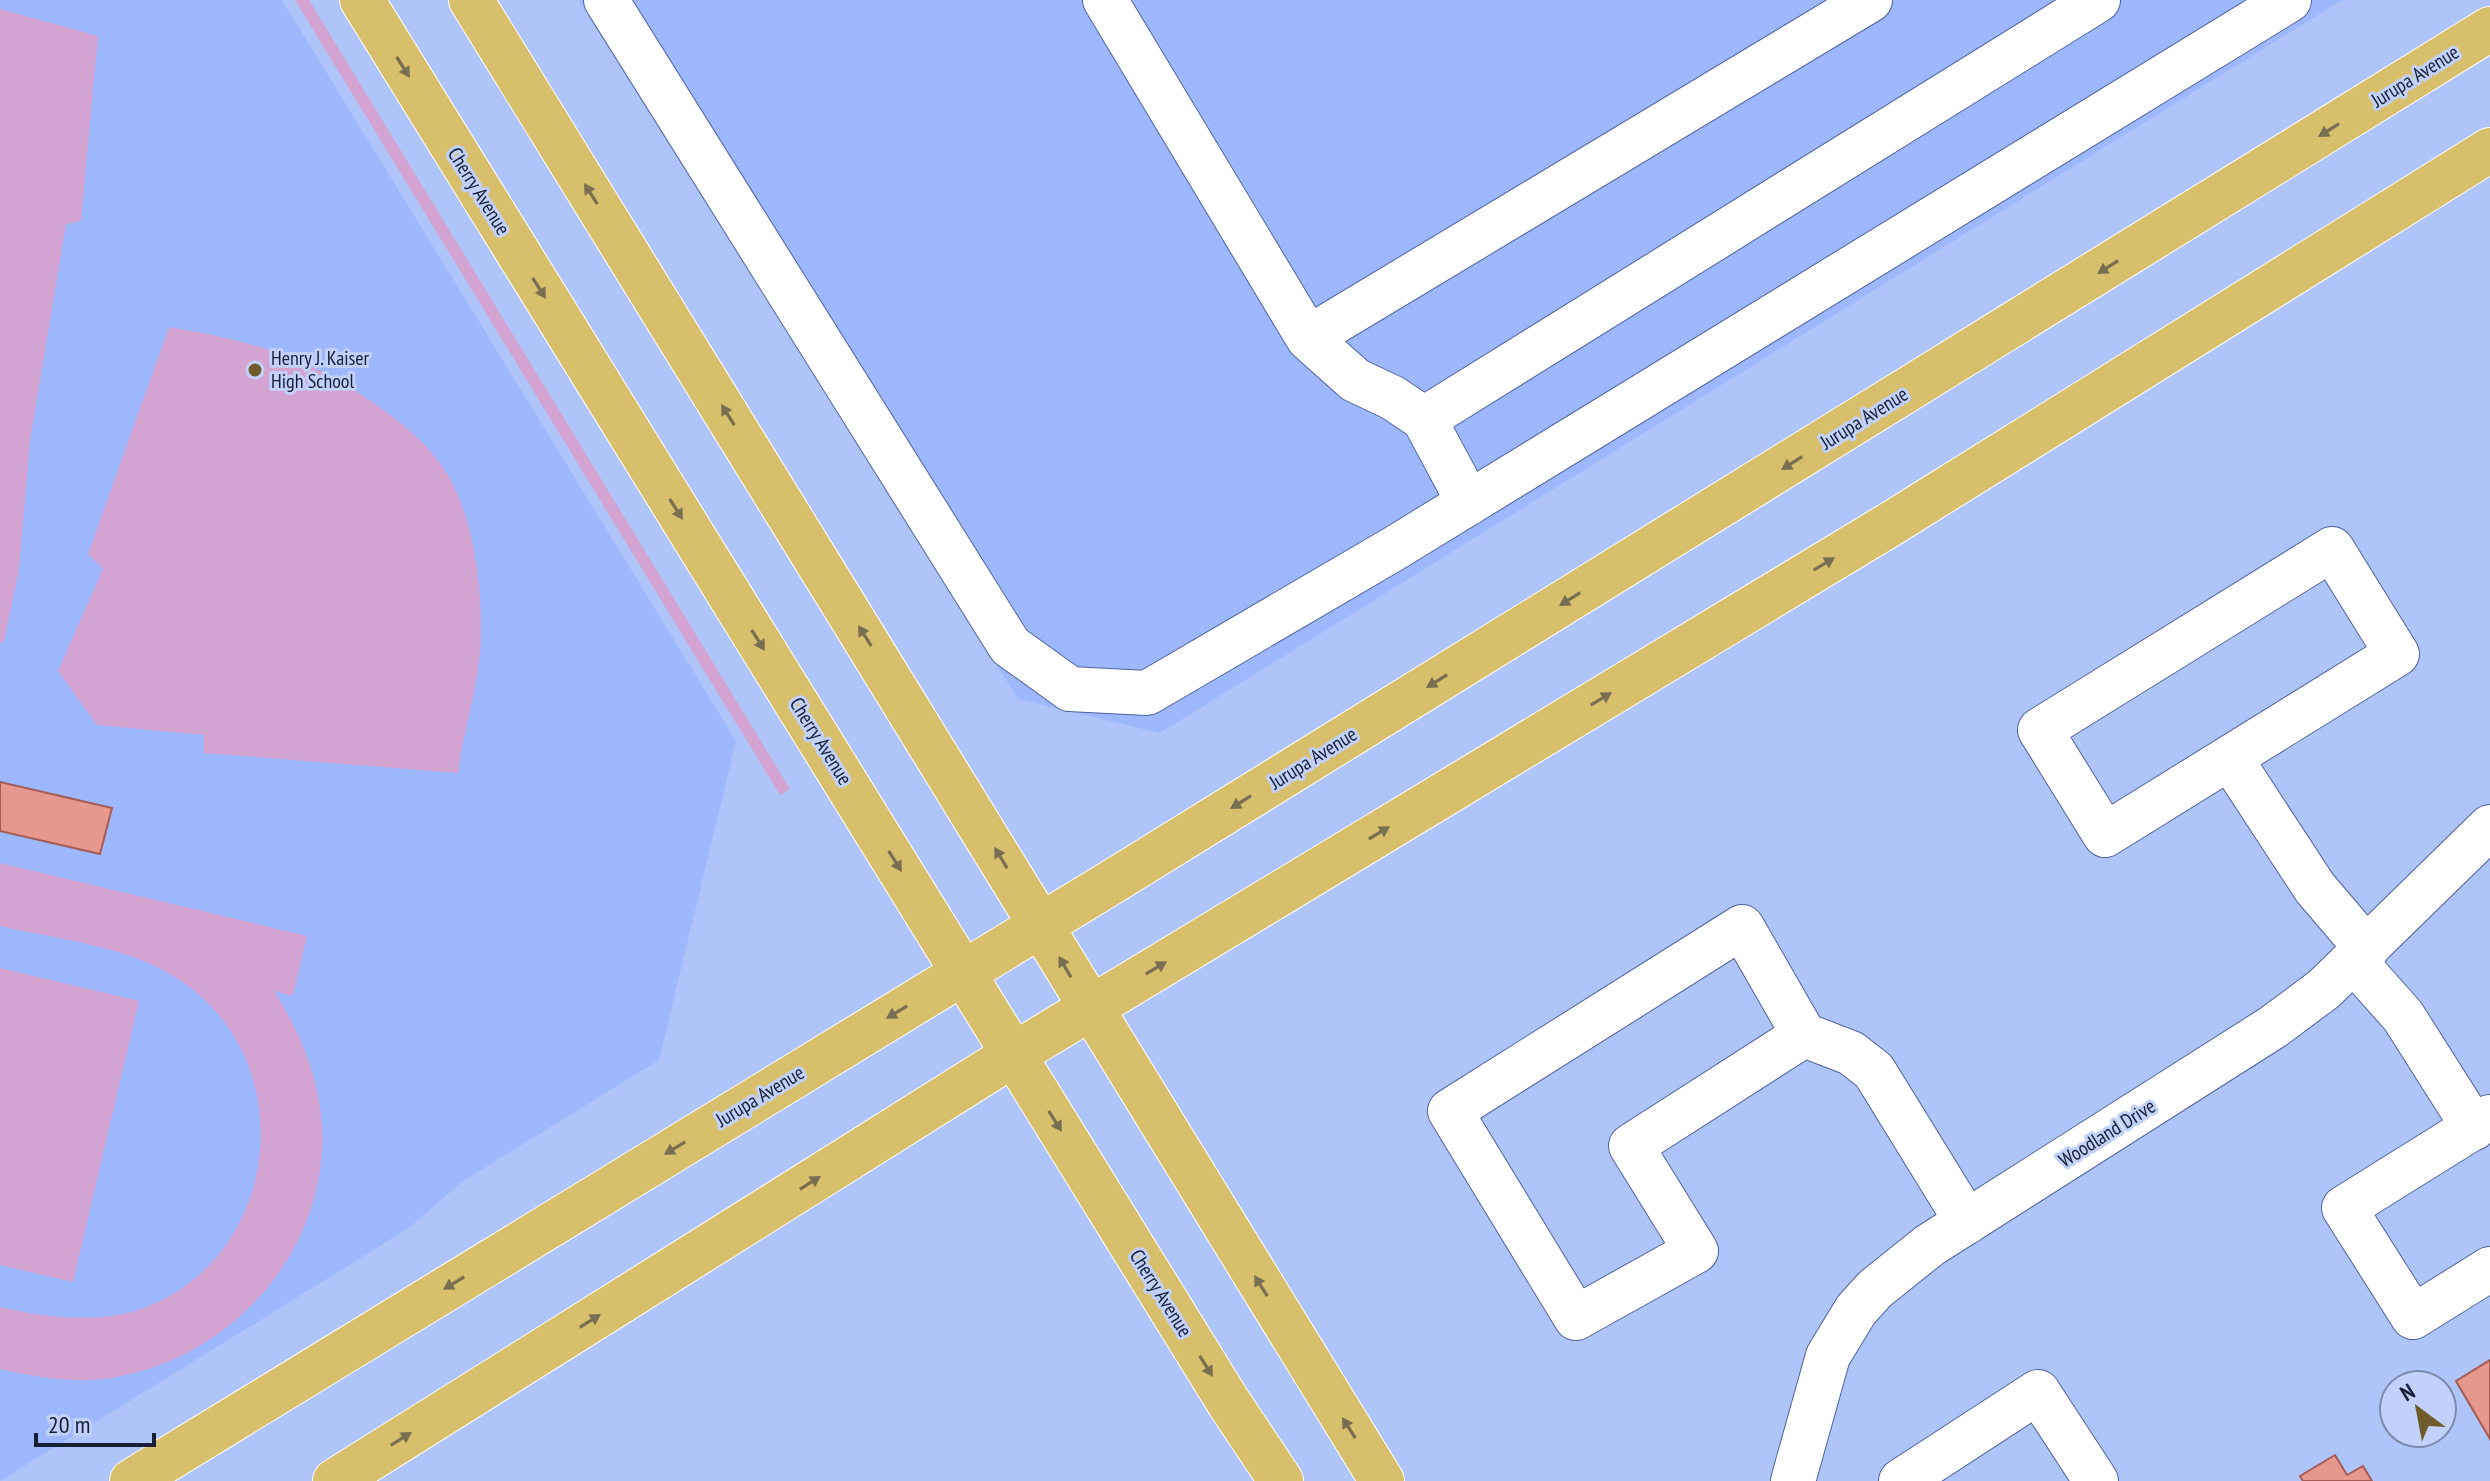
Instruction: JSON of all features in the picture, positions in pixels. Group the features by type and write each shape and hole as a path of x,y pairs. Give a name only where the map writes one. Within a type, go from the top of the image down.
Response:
{"main road":[{"name":"Cherry Avenue","path":"362,0 1013,1055 1281,1481"},
{"path":"471,0 1382,1481"},
{"name":"Jurupa Avenue","path":"132,1481 964,973 2490,29"},
{"path":"335,1481 1013,1055 1889,525 2490,150"}],"street":[{"path":"606,0 1010,646 1070,689 1147,693 1469,503 2289,0"},
{"path":"1105,0 1308,338 1355,380 1393,398 1424,419 1469,503"},
{"path":"1308,338 1870,0"},
{"path":"1424,419 2094,1"},
{"path":"2332,549 2397,654 2230,758 2105,835 2040,730 2332,549"},
{"path":"2230,758 2403,1016 2482,1122 2344,1208 2413,1317 2490,1269"},
{"name":"Woodland Drive","path":"1793,1481 1828,1356 1849,1321 1896,1270 2273,1027 2361,955 2490,827"},
{"path":"1804,1035 1631,1146 1696,1251 1576,1318 1450,1111 1742,927 1804,1035 1851,1053 1874,1071 1967,1222"},
{"path":"1901,1481 2038,1392 2096,1481"}],"shaded area":[{"name":"Henry J. Kaiser High School","path":"0,0 282,0 736,741 659,1060 463,1181 411,1226 380,1246 0,1481"},
{"path":"295,0 309,0 790,789 780,795"},
{"path":"578,0 2342,0 1160,733 1018,699"},
{"path":"0,9 98,36 81,221 66,224 30,441 19,570 4,641 0,644"},
{"path":"169,327 257,346 335,378 404,426 443,467 465,514 475,554 480,596 480,653 458,773 204,753 204,735 97,725 58,671 103,569 88,554"},
{"path":"0,863 307,936 293,996 274,991 295,1028 311,1067 320,1109 322,1152 315,1196 299,1238 277,1275 248,1308 215,1336 177,1358 135,1373 79,1380 45,1378 0,1369 0,1307 69,1318 104,1317 138,1310 185,1286 222,1251 246,1208 259,1160 259,1111 247,1063 222,1019 184,983 164,971 119,952 0,926"},
{"path":"0,968 139,1001 73,1282 0,1265"}],"building":[{"path":"0,782 112,808 100,854 0,831"},
{"path":"2490,1360 2490,1439 2458,1384 2458,1380"},
{"path":"2335,1455 2347,1475 2363,1466 2372,1481 2303,1481 2300,1476"}],"place":[{"name":"Henry J. Kaiser High School","path":"255,370"}]}
